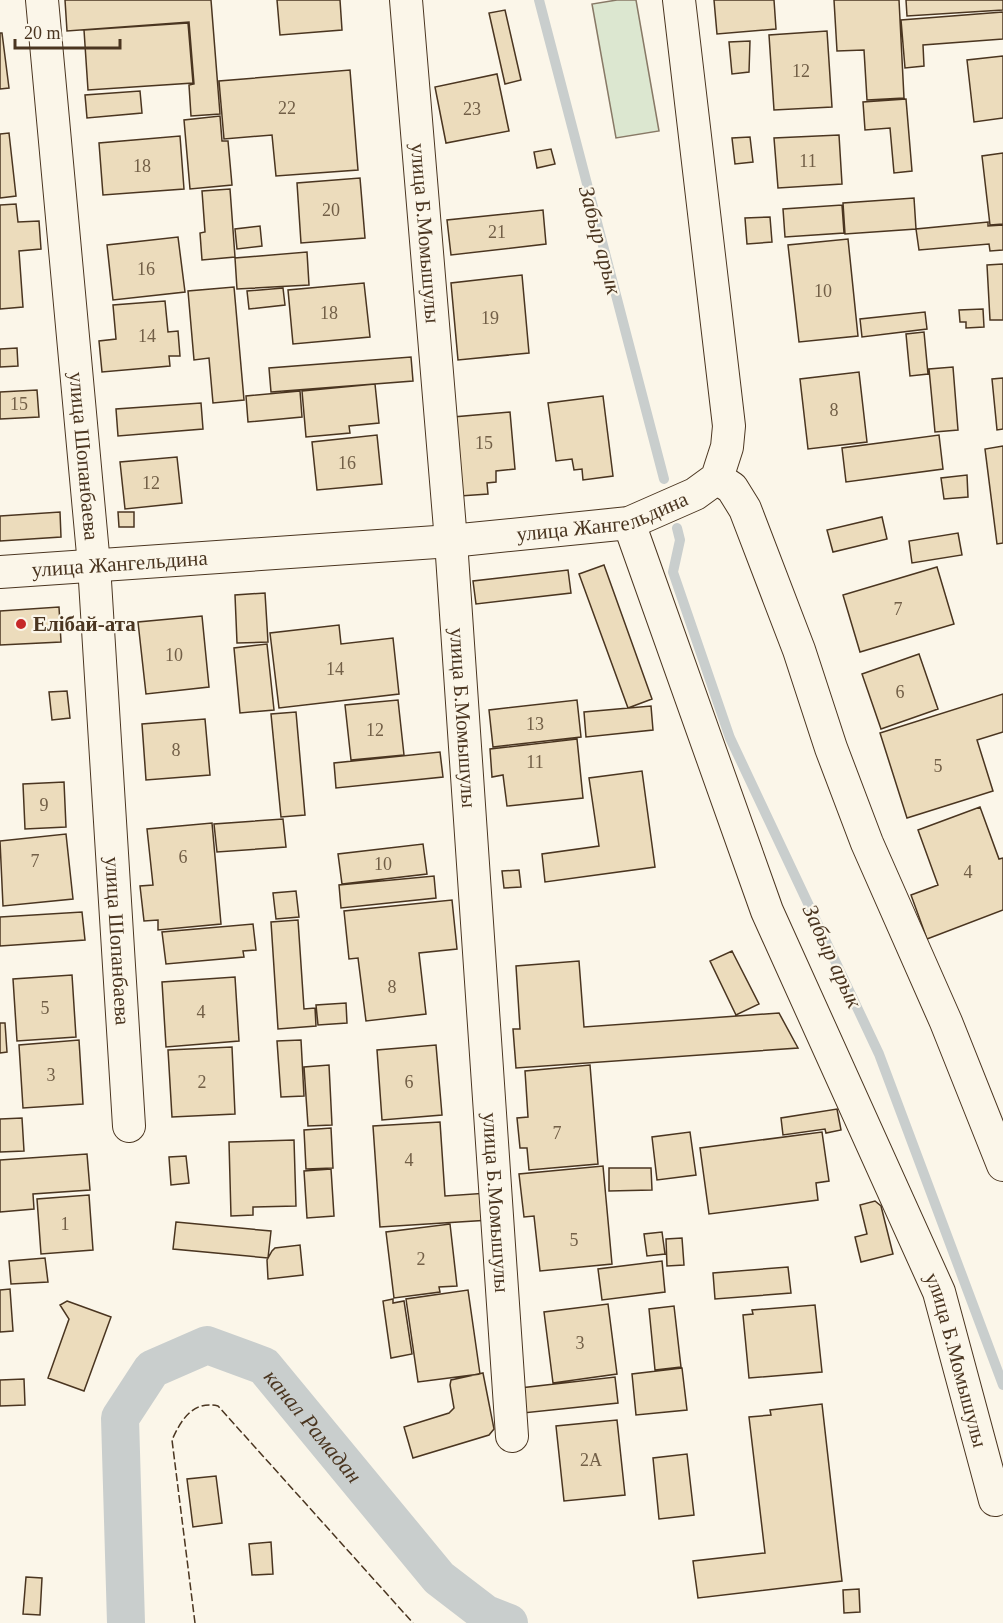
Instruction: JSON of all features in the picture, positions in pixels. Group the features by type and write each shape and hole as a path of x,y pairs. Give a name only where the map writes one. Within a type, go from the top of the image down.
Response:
{"street":[{"name":"улица Шопанбаева","path":"42,0 94,565 129,1126"},
{"name":"улица Б.Момышулы","path":"406,0 451,542 512,1436"},
{"path":"679,0 729,426 727,447 717,478 732,488 745,509 799,650 831,748 867,843 946,1022 1003,1165"},
{"name":"улица Жангельдина","path":"0,572 451,542 629,523 695,494 717,478"},
{"name":"улица Б.Момышулы","path":"629,523 767,911 939,1292 995,1500"}],"green space":[{"path":"636,0 659,131 616,138 592,4"}],"building":[{"path":"65,0 211,0 220,114 191,116 189,85 194,84 189,22 67,31"},
{"path":"277,0 340,0 342,30 280,35"},
{"path":"714,0 774,0 776,29 717,34"},
{"path":"834,0 899,0 904,98 867,100 864,50 837,51"},
{"path":"906,0 1003,0 1003,10 907,16"},
{"path":"505,10 521,80 505,84 489,13"},
{"path":"1003,12 1003,39 923,45 924,66 905,68 901,20"},
{"path":"188,23 193,83 88,90 84,30"},
{"path":"827,31 832,107 774,110 769,35"},
{"path":"0,33 2,33 9,88 0,89"},
{"path":"750,41 749,72 732,74 729,42"},
{"path":"1003,56 1003,118 974,122 967,60"},
{"path":"350,70 358,170 276,176 272,135 224,139 219,81"},
{"path":"497,74 509,131 446,143 435,87"},
{"path":"140,91 142,113 87,118 85,95"},
{"path":"906,99 912,171 894,173 890,128 865,130 863,102"},
{"path":"220,116 222,141 228,141 232,185 190,189 184,120"},
{"path":"9,133 16,196 0,198 0,134"},
{"path":"839,135 842,184 778,188 774,138"},
{"path":"180,136 184,189 103,195 99,143"},
{"path":"750,137 753,162 735,164 732,138"},
{"path":"551,149 555,164 537,168 534,152"},
{"path":"1003,153 1003,224 990,225 982,156"},
{"path":"360,178 365,238 301,243 297,183"},
{"path":"230,189 235,257 202,260 200,233 205,232 202,191"},
{"path":"914,198 916,229 845,234 843,203"},
{"path":"16,204 18,222 39,221 41,249 19,251 23,307 0,309 0,205"},
{"path":"842,205 844,233 785,237 783,209"},
{"path":"543,210 546,244 451,255 447,220"},
{"path":"770,217 772,242 747,244 745,218"},
{"path":"988,222 988,226 1003,225 1003,250 990,251 989,244 919,250 916,229"},
{"path":"260,226 262,246 237,249 235,229"},
{"path":"178,237 185,292 113,300 107,245"},
{"path":"848,239 858,336 799,342 788,245"},
{"path":"307,252 309,285 237,289 235,258"},
{"path":"1003,264 1003,320 990,320 987,265"},
{"path":"522,275 529,353 458,360 451,283"},
{"path":"364,283 370,337 293,344 288,290"},
{"path":"234,287 244,400 213,403 209,358 194,360 188,291"},
{"path":"283,288 285,305 249,309 247,291"},
{"path":"165,301 168,332 178,331 180,356 169,356 170,366 102,372 99,341 116,339 113,305"},
{"path":"983,309 984,327 966,328 966,322 960,322 959,310"},
{"path":"925,312 927,329 862,337 860,319"},
{"path":"924,332 928,374 910,376 906,334"},
{"path":"17,348 18,366 0,367 0,349"},
{"path":"411,357 413,381 271,392 269,368"},
{"path":"953,367 958,430 935,432 929,369"},
{"path":"859,372 867,442 808,449 800,379"},
{"path":"1003,378 1003,429 997,430 992,379"},
{"path":"375,384 379,423 349,426 350,433 306,437 302,391"},
{"path":"37,390 39,417 0,419 0,392"},
{"path":"300,391 302,417 248,422 246,396"},
{"path":"603,396 613,476 583,480 582,469 574,470 572,459 556,461 548,403"},
{"path":"201,403 203,429 118,436 116,409"},
{"path":"510,412 515,469 496,471 496,482 487,483 488,494 460,496 453,417"},
{"path":"377,435 382,484 317,490 312,442"},
{"path":"939,435 943,469 846,482 842,448"},
{"path":"1003,446 1003,543 997,544 985,449"},
{"path":"177,457 182,503 125,509 120,462"},
{"path":"967,475 968,497 944,499 941,478"},
{"path":"60,512 61,537 0,541 0,516"},
{"path":"118,512 134,512 134,527 119,527"},
{"path":"882,517 887,539 833,552 827,530"},
{"path":"958,533 962,555 912,563 909,541"},
{"path":"604,565 652,699 628,708 579,574"},
{"path":"937,567 954,624 860,652 843,595"},
{"path":"568,570 571,593 476,604 473,581"},
{"path":"265,593 268,642 237,643 235,595"},
{"path":"59,607 61,642 0,645 0,611"},
{"path":"202,616 209,687 146,694 138,622"},
{"path":"339,625 341,644 393,638 399,694 279,708 270,633"},
{"path":"267,644 274,710 240,713 234,648"},
{"path":"919,654 938,709 881,729 862,674"},
{"path":"67,691 70,718 52,720 49,692"},
{"path":"1003,694 1003,732 977,740 993,791 907,818 880,733"},
{"path":"398,700 404,755 351,760 345,705"},
{"path":"577,700 581,737 493,747 489,710"},
{"path":"651,706 653,730 586,737 584,712"},
{"path":"296,712 305,815 281,817 271,714"},
{"path":"205,719 210,775 146,780 142,724"},
{"path":"577,739 583,798 507,806 503,775 492,777 490,749"},
{"path":"440,752 443,777 336,788 334,763"},
{"path":"642,771 655,867 545,882 542,854 599,846 589,778"},
{"path":"64,782 66,827 25,829 23,784"},
{"path":"980,807 999,859 1003,858 1003,910 927,939 911,895 938,885 918,830"},
{"path":"283,819 286,847 217,852 214,824"},
{"path":"212,823 221,924 158,930 158,920 144,921 140,886 153,885 147,829"},
{"path":"66,834 73,899 3,906 0,841"},
{"path":"423,844 427,874 342,884 338,854"},
{"path":"519,870 521,887 504,888 502,871"},
{"path":"434,876 436,898 341,908 339,885"},
{"path":"296,891 299,917 276,919 273,893"},
{"path":"452,900 457,949 419,953 426,1014 366,1021 358,958 349,959 344,911"},
{"path":"82,912 85,940 0,946 0,917"},
{"path":"298,920 304,1009 315,1008 316,1026 278,1029 271,922"},
{"path":"253,924 256,950 243,951 244,957 166,964 162,932"},
{"path":"732,951 759,1004 736,1015 710,961"},
{"path":"579,961 584,1027 779,1013 798,1048 516,1068 513,1029 520,1029 516,966"},
{"path":"72,975 76,1037 17,1041 13,979"},
{"path":"235,977 239,1041 166,1047 162,982"},
{"path":"346,1003 347,1023 318,1025 316,1005"},
{"path":"0,1023 5,1023 7,1052 0,1053"},
{"path":"79,1040 83,1104 23,1108 19,1045"},
{"path":"301,1040 304,1096 281,1097 277,1041"},
{"path":"436,1045 442,1115 382,1120 377,1050"},
{"path":"232,1047 235,1114 172,1117 168,1050"},
{"path":"329,1065 332,1125 308,1126 304,1067"},
{"path":"590,1065 598,1164 529,1170 527,1148 520,1148 517,1118 528,1117 525,1071"},
{"path":"837,1109 841,1130 826,1133 825,1129 783,1135 781,1118"},
{"path":"22,1118 24,1151 0,1152 0,1119"},
{"path":"440,1122 445,1196 488,1193 490,1220 380,1227 373,1126"},
{"path":"331,1128 333,1168 306,1169 304,1130"},
{"path":"690,1132 696,1175 657,1180 652,1137"},
{"path":"822,1132 829,1181 816,1183 818,1200 709,1214 700,1148"},
{"path":"294,1140 296,1206 253,1207 253,1215 231,1216 229,1142"},
{"path":"87,1154 90,1190 33,1194 34,1209 0,1212 0,1160"},
{"path":"186,1156 189,1183 171,1185 169,1157"},
{"path":"603,1166 612,1264 540,1271 534,1216 524,1217 519,1174"},
{"path":"609,1168 651,1168 652,1190 609,1191"},
{"path":"331,1169 334,1216 307,1218 304,1171"},
{"path":"89,1195 93,1250 41,1254 37,1199"},
{"path":"875,1201 881,1206 893,1254 861,1262 855,1237 867,1234 860,1205"},
{"path":"176,1222 271,1231 268,1258 173,1249"},
{"path":"450,1224 457,1286 439,1287 440,1292 394,1298 386,1232"},
{"path":"662,1232 665,1254 647,1256 644,1234"},
{"path":"682,1238 684,1265 667,1266 666,1239"},
{"path":"300,1245 303,1275 268,1279 267,1260 272,1251 275,1248"},
{"path":"45,1258 48,1282 11,1284 9,1261"},
{"path":"662,1261 665,1292 602,1300 598,1269"},
{"path":"788,1267 791,1293 715,1299 713,1273"},
{"path":"10,1289 13,1331 0,1332 0,1290"},
{"path":"468,1290 480,1374 418,1382 406,1299"},
{"path":"393,1299 393,1303 404,1301 412,1354 391,1358 383,1301"},
{"path":"67,1301 111,1317 84,1391 48,1378 69,1319 60,1305"},
{"path":"608,1304 617,1374 553,1383 544,1312"},
{"path":"815,1305 822,1372 749,1378 743,1315 753,1314 752,1310"},
{"path":"674,1306 681,1367 655,1370 649,1309"},
{"path":"682,1368 687,1410 636,1415 632,1374"},
{"path":"483,1373 494,1429 489,1435 413,1458 404,1427 449,1413 454,1408 451,1380"},
{"path":"615,1377 618,1403 523,1413 520,1388"},
{"path":"24,1379 25,1405 0,1406 0,1380"},
{"path":"822,1404 842,1581 698,1598 693,1561 765,1553 749,1417 771,1415 770,1410"},
{"path":"617,1420 625,1495 564,1501 556,1426"},
{"path":"687,1454 694,1515 659,1519 653,1458"},
{"path":"216,1476 222,1523 193,1527 187,1479"},
{"path":"271,1542 273,1574 252,1575 249,1544"},
{"path":"26,1577 42,1578 40,1615 23,1614"},
{"path":"859,1589 860,1612 844,1613 843,1590"}],"waterway":[{"name":"Забыр арык","path":"539,0 664,479"},
{"name":"Забыр арык","path":"677,528 680,540 673,572 730,738 879,1054 1003,1385"},
{"name":"канал Рамадан","path":"126,1623 120,1418 152,1369 207,1345 264,1366 439,1578 486,1614 509,1623"}],"fence":[{"path":"195,1623 172,1440 179,1425 189,1413 209,1405 218,1406 413,1623"}],"place":[{"name":"Елібай-ата","path":"21,624"}]}
